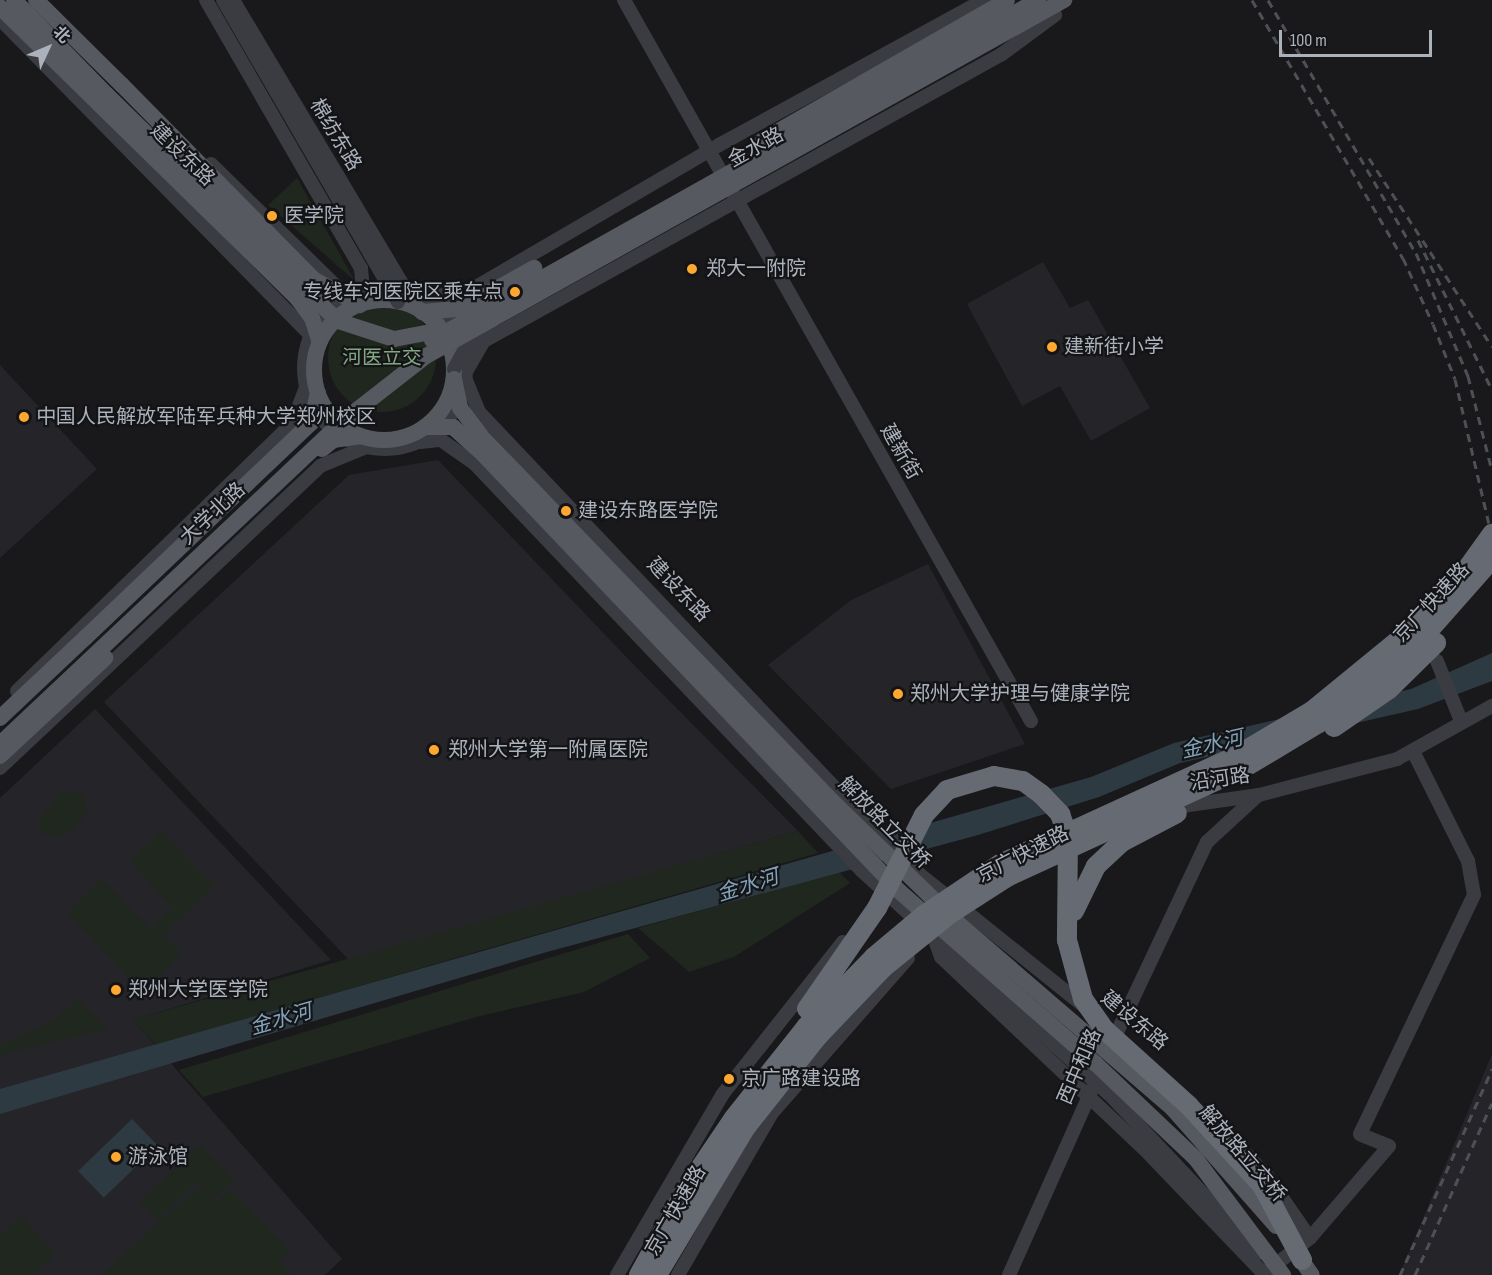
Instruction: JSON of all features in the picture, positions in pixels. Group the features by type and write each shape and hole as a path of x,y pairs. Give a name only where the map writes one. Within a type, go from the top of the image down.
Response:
{"highway":[{"name":"京广快速路","path":"639,1275 676,1208 783,1055 898,936 1000,864 1236,756 1312,711 1413,627 1456,584 1492,534"},
{"path":"1068,940 1080,893 1110,853 1154,824 1288,756 1372,703 1417,662 1479,592 1489,563"},
{"name":"京广快速路","path":"657,1275 723,1161 776,1087 843,1008 907,947 1007,877 1242,769 1319,723 1415,646 1489,563"},
{"path":"676,1208 702,1151 844,960 924,815 947,790 972,779 1010,777 1055,808 1066,826 1070,854 1068,940 1077,984 1095,1017 1231,1149 1276,1206 1307,1268"}],"main road":[{"path":"14,0 102,99 338,321 394,339 423,337 465,327"},
{"name":"建设东路","path":"36,0 313,279 359,296"},
{"path":"0,718 311,423 316,339 359,296 402,296 424,305 460,309 1007,0"},
{"name":"金水路","path":"465,327 1038,0"},
{"name":"金水路","path":"465,327 1067,0"},
{"name":"建设东路","path":"0,7 102,99 297,298 312,318 316,339"},
{"name":"解放路立交桥","path":"424,305 443,332 460,375 460,408 480,435 909,879 1200,1134 1307,1268"},
{"name":"大学北路","path":"0,730 375,378 465,327"},
{"name":"大学北路","path":"0,744 356,409 465,327"},
{"path":"0,756 323,447 423,434 444,407 460,375"},
{"path":"312,390 332,416 363,441"},
{"name":"解放路立交桥","path":"423,434 453,427 480,451 899,891 1095,1063 1196,1159 1282,1275"}],"street":[{"path":"47,0 314,267 359,296 361,268 206,0"},
{"path":"223,0 402,296"},
{"name":"棉纺东路","path":"233,0 402,296"},
{"name":"建新街","path":"624,0 713,149 735,202 1031,721"},
{"path":"424,305 469,291 713,149 984,0"},
{"path":"460,375 484,342 1002,54 1055,15 1067,0"},
{"path":"460,375 467,346 488,329 1055,15"},
{"path":"0,19 316,339"},
{"name":"建设东路","path":"460,375 479,412 906,863 956,898 1116,1034 1246,1153 1310,1238"},
{"path":"312,390 328,425 363,441"},
{"path":"0,708 292,424 312,390"},
{"path":"423,434 441,440 474,463 861,870 932,938 950,951 1113,1098 1282,1275"},
{"path":"0,768 320,466 363,441"},
{"path":"1437,661 1461,721"},
{"name":"沿河路","path":"956,898 1114,819 1258,795 1414,753 1461,721 1492,706"},
{"path":"932,938 941,957 1089,1095 1262,1274 1310,1238 1389,1146 1360,1134 1474,895 1468,861 1414,753"},
{"name":"西中和路","path":"1009,1275 1116,1034 1207,842 1258,795"},
{"path":"617,1275 722,1095 906,863"},
{"path":"678,1275 772,1113 842,1028 932,938 969,910"}],"shaded area":[{"name":"建新街小学","path":"1043,262 1070,308 1088,300 1150,408 1091,441 1060,386 1022,406 967,304"},
{"name":"中国人民解放军陆军兵种大学郑州校区","path":"0,365 97,469 0,558"},
{"name":"郑州大学第一附属医院","path":"438,460 634,665 798,831 349,960 104,702 349,475"},
{"name":"郑州大学护理与健康学院","path":"928,564 1025,744 891,789 768,665 851,600"},
{"name":"郑州大学医学院","path":"95,709 331,960 133,1020 342,1259 325,1275 0,1275 0,798"},
{"path":"1492,1054 1492,1275 1399,1275 1406,1259"}],"green space":[{"path":"297,178 355,281 268,205"},
{"name":"河医立交","path":"382,304 403,308 420,320 432,337 436,358 432,379 420,396 403,408 382,412 361,408 344,396 332,379 328,358 332,337 344,320 361,308"},
{"path":"63,791 84,795 87,812 73,831 51,838 41,832 39,820"},
{"path":"161,830 214,885 163,935 182,954 143,992 67,913 102,879 150,929 172,907 129,861"},
{"path":"798,831 818,853 156,1045 132,1020"},
{"path":"839,872 850,883 734,957 689,972 638,928"},
{"path":"628,934 650,958 584,992 476,1017 203,1097 179,1070"},
{"path":"79,999 108,1029 0,1055 0,1044 48,1024"},
{"path":"199,1145 235,1180 216,1198 197,1181 157,1220 139,1202"},
{"path":"200,1185 218,1203 231,1189 289,1250 280,1261 290,1275 101,1275"},
{"path":"21,1216 55,1254 32,1275 0,1275 0,1236"}],"water":[{"name":"金水河","path":"1492,653 1492,681 1418,709 1180,763 1099,797 978,835 547,952 0,1114 0,1089 1091,777 1174,743 1411,689"},
{"name":"游泳馆","path":"132,1119 158,1146 104,1198 78,1171"}],"railway":[{"path":"1252,0 1403,258 1433,324 1455,379 1492,537"},
{"path":"1268,0 1416,253 1468,376 1492,471"},
{"path":"1369,158 1492,347"},
{"path":"1418,240 1492,390"},
{"path":"1400,1275 1492,1069"},
{"path":"1415,1275 1492,1103"}],"place":[{"name":"医学院","path":"272,216"},
{"name":"郑大一附院","path":"692,269"},
{"name":"专线车河医院区乘车点","path":"515,292"},
{"name":"建新街小学","path":"1052,347"},
{"name":"中国人民解放军陆军兵种大学郑州校区","path":"24,417"},
{"name":"建设东路医学院","path":"566,511"},
{"name":"郑州大学护理与健康学院","path":"898,694"},
{"name":"郑州大学第一附属医院","path":"434,750"},
{"name":"郑州大学医学院","path":"116,990"},
{"name":"京广路建设路","path":"729,1079"},
{"name":"游泳馆","path":"116,1157"}]}
